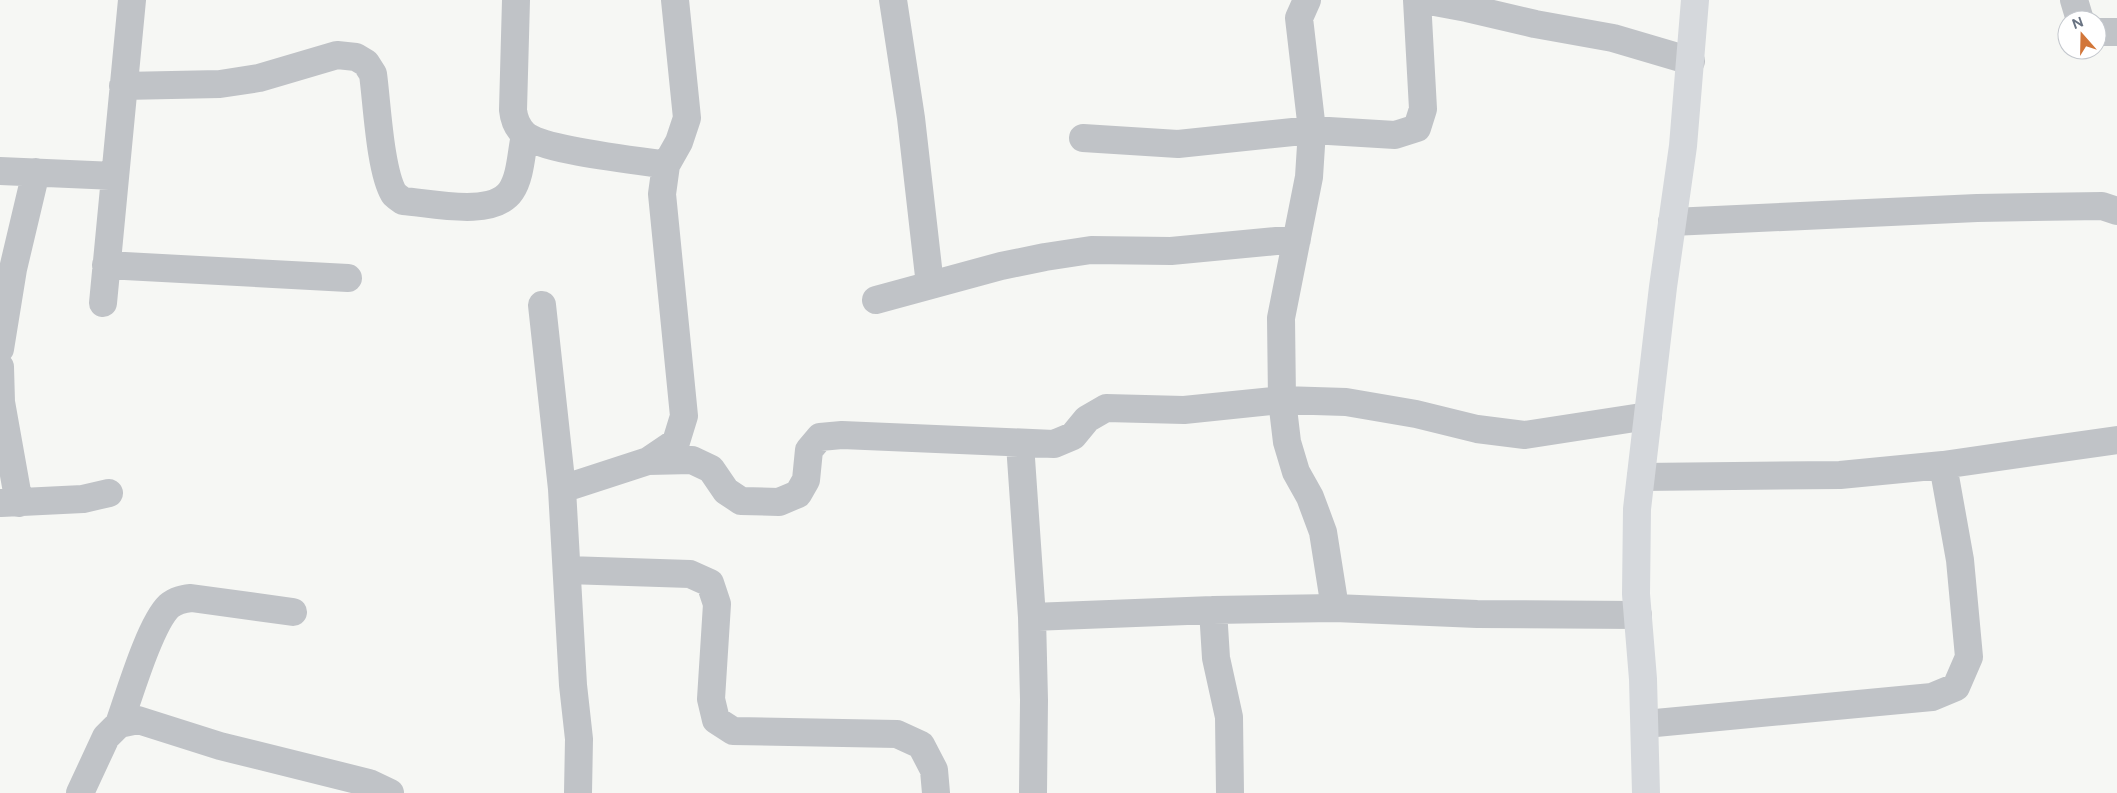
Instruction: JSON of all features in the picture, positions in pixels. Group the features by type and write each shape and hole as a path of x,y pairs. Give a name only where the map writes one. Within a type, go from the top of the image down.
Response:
{"main road":[{"path":"1646,793 1645,724 1636,594 1637,509 1683,146 1695,0"}],"street":[{"path":"103,303 132,0"},
{"path":"516,0 513,110 515,122 525,135 545,145 666,165"},
{"path":"562,489 648,461 676,442 684,416 662,194 666,165 679,142 688,118 675,0"},
{"path":"893,0 911,118 930,285"},
{"path":"1307,0 1299,18 1312,130 1310,177 1281,318 1282,400 1286,442 1296,472 1310,497 1323,532 1335,608"},
{"path":"1083,138 1178,144 1312,130 1395,135 1417,128 1424,109 1417,0"},
{"path":"1424,0 1535,24 1614,38 1691,62"},
{"path":"124,86 220,84 260,78 337,55 356,57 366,63 373,74 385,166 390,184 396,196 403,201 481,208 498,202 510,192 516,180 525,135"},
{"path":"0,171 115,176"},
{"path":"0,349 13,269 36,172"},
{"path":"1672,222 1977,208 2102,206 2117,211"},
{"path":"876,300 1001,266 1091,250 1171,251 1297,239"},
{"path":"106,265 348,278"},
{"path":"542,305 562,489 579,739 580,782 578,793"},
{"path":"0,367 1,402 10,503 83,500 109,493"},
{"path":"648,461 692,460 711,469 726,491 741,501 779,502 798,494 806,480 809,450 820,438 842,434 1020,444 1054,444 1073,436 1087,420 1106,408 1184,410 1282,400 1346,402 1416,414 1477,429 1525,435 1648,416"},
{"path":"1641,477 1840,475 1943,465 2117,440"},
{"path":"1020,444 1032,617 1033,793"},
{"path":"1645,724 1932,696 1956,687 1969,657 1960,560 1943,465"},
{"path":"567,570 690,574 710,583 717,604 711,699 716,720 733,731 897,734 921,746 934,770 936,793"},
{"path":"80,793 106,737 119,724 156,624 168,607 174,602 191,598 293,612"},
{"path":"1032,617 1213,610 1335,608 1477,614 1638,615"},
{"path":"1213,610 1216,658 1228,717 1230,793"},
{"path":"119,724 138,720 230,749 369,783 390,793"}]}
